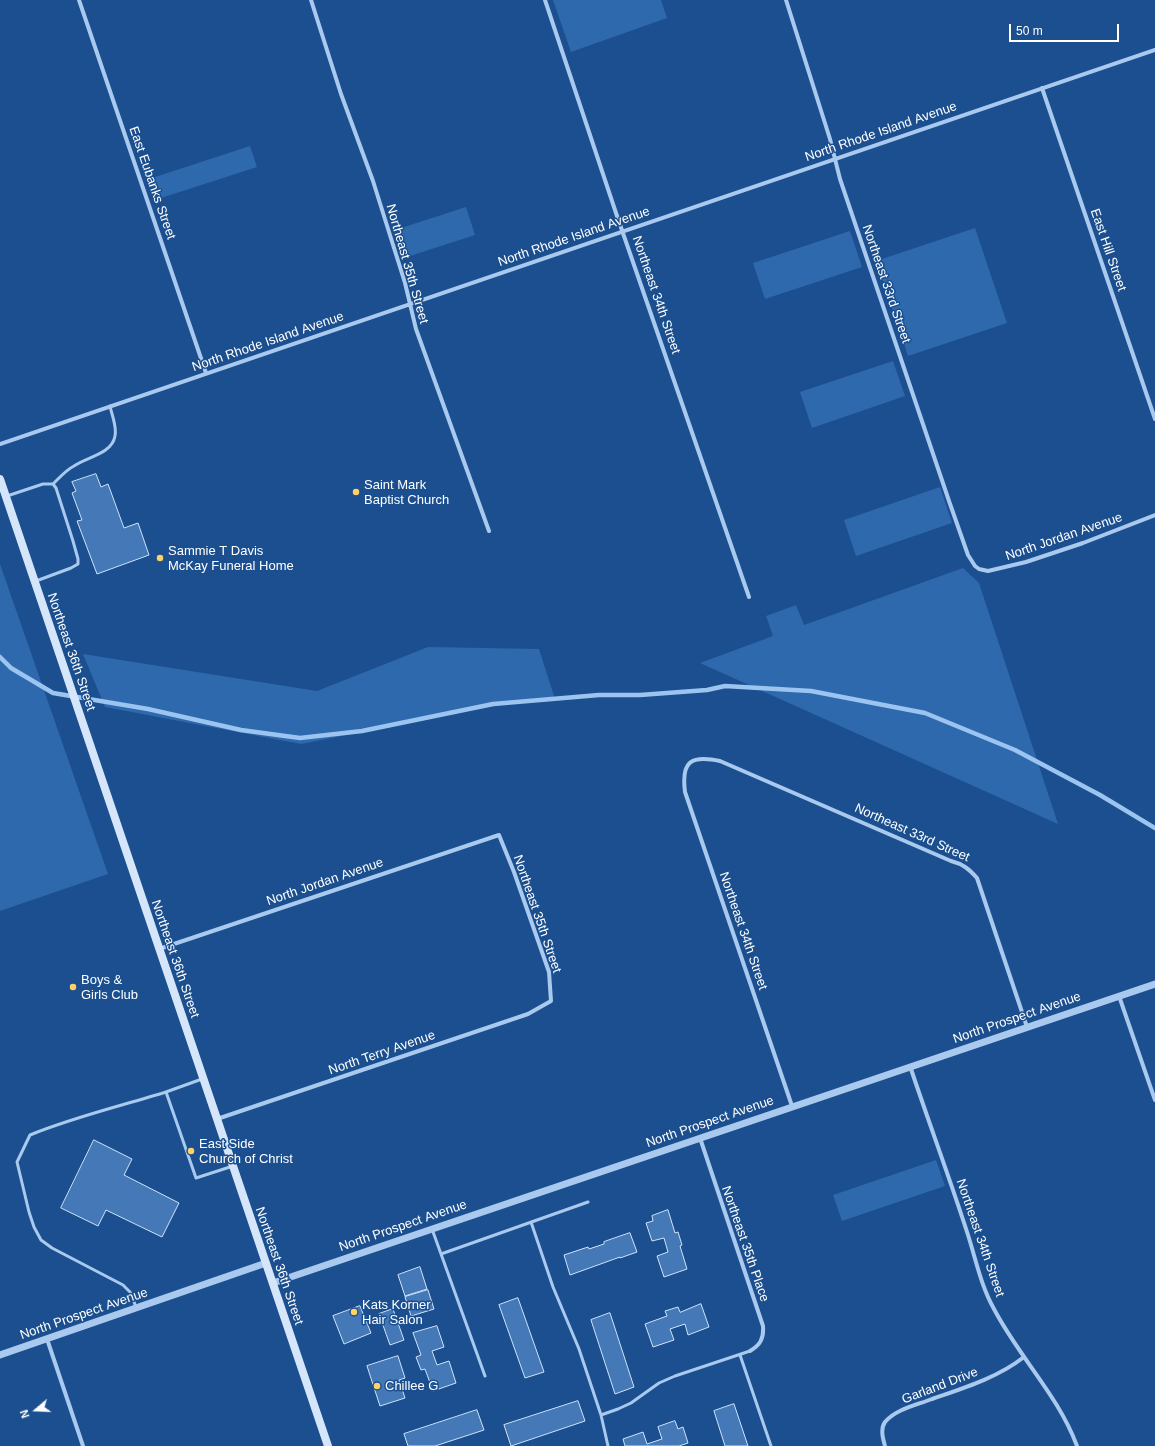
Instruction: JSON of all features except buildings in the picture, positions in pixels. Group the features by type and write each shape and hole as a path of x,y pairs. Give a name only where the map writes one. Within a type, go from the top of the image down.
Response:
{"main road":[{"name":"Northeast 36th Street","path":"0,480 202,1079 328,1446"}],"street":[{"name":"East Eubanks Street","path":"79,0 206,373"},
{"name":"Northeast 35th Street","path":"311,0 341,94 373,181 405,283 416,329 489,531"},
{"name":"Northeast 34th Street","path":"545,0 749,597"},
{"name":"Northeast 33rd Street","path":"786,0 830,139 840,179 949,501 968,555 975,566 979,569"},
{"name":"North Rhode Island Avenue","path":"0,444 1155,50"},
{"name":"East Hill Street","path":"1042,88 1155,419"},
{"name":"North Jordan Avenue","path":"979,569 988,571 1026,562 1083,543 1155,515"},
{"name":"Northeast 33rd Street","path":"690,762 706,758 720,761 951,861 963,864 977,878 1026,1027"},
{"name":"Northeast 34th Street","path":"690,762 683,777 685,792 792,1106"},
{"name":"Northeast 35th Street","path":"499,835 514,872 549,972 551,1001"},
{"name":"North Jordan Avenue","path":"158,949 499,835"},
{"name":"North Prospect Avenue","path":"273,1283 1155,984"},
{"path":"1119,996 1155,1100"},
{"name":"North Terry Avenue","path":"216,1119 528,1014 551,1001"},
{"name":"Northeast 34th Street","path":"910,1066 968,1236 980,1278 994,1309 1024,1357 1062,1411 1077,1446"},
{"name":"Northeast 35th Place","path":"700,1138 763,1326 764,1333 762,1341 750,1351"},
{"name":"North Prospect Avenue","path":"0,1355 266,1263"},
{"path":"47,1339 83,1446"},
{"name":"Garland Drive","path":"885,1446 882,1432 884,1424 892,1416 908,1408 992,1377 1011,1368 1024,1357"}],"lane":[{"path":"6,497 43,484 53,484 74,465 101,453 112,445 115,436 115,427 110,406"},
{"path":"34,581 71,568 78,564 78,559 66,516 56,488 53,484"},
{"path":"136,1308 130,1292 123,1285 52,1248 41,1240 34,1227 29,1212 17,1162 30,1136 93,1113 166,1092 202,1079"},
{"path":"166,1092 196,1178 233,1166"},
{"path":"441,1254 588,1202"},
{"path":"531,1222 553,1288 579,1349 601,1415 608,1446"},
{"path":"432,1229 484,1376"},
{"path":"601,1415 631,1403 659,1383 675,1376 750,1351"},
{"path":"740,1355 771,1446"}],"shaded area":[{"path":"553,0 661,0 667,18 571,52"},
{"path":"250,146 257,167 155,200 149,179"},
{"path":"466,207 475,235 404,258 395,230"},
{"path":"975,228 1007,323 908,356 876,261"},
{"path":"850,231 862,267 765,299 753,263"},
{"path":"893,361 905,396 812,428 800,392"},
{"path":"940,487 952,523 856,556 844,520"},
{"path":"0,564 108,874 0,911"},
{"path":"963,568 979,583 1058,824 700,663 773,636 766,616 796,605 804,625"},
{"path":"428,647 539,649 555,699 495,706 301,744 105,707 83,654 317,691"},
{"path":"936,1160 945,1186 842,1221 833,1195"}],"waterway":[{"path":"0,657 11,668 53,693 148,709 241,730 300,738 362,731 493,704 599,695 640,695 707,690 725,686 811,691 925,713 1015,750 1100,795 1155,828"}],"place":[{"name":"Saint Mark Baptist Church","path":"356,492"},
{"name":"Sammie T Davis McKay Funeral Home","path":"160,558"},
{"name":"Boys & Girls Club","path":"73,987"},
{"name":"East Side Church of Christ","path":"191,1151"},
{"name":"Kats Korner Hair Salon","path":"354,1312"},
{"name":"Chillee G","path":"377,1386"}]}
